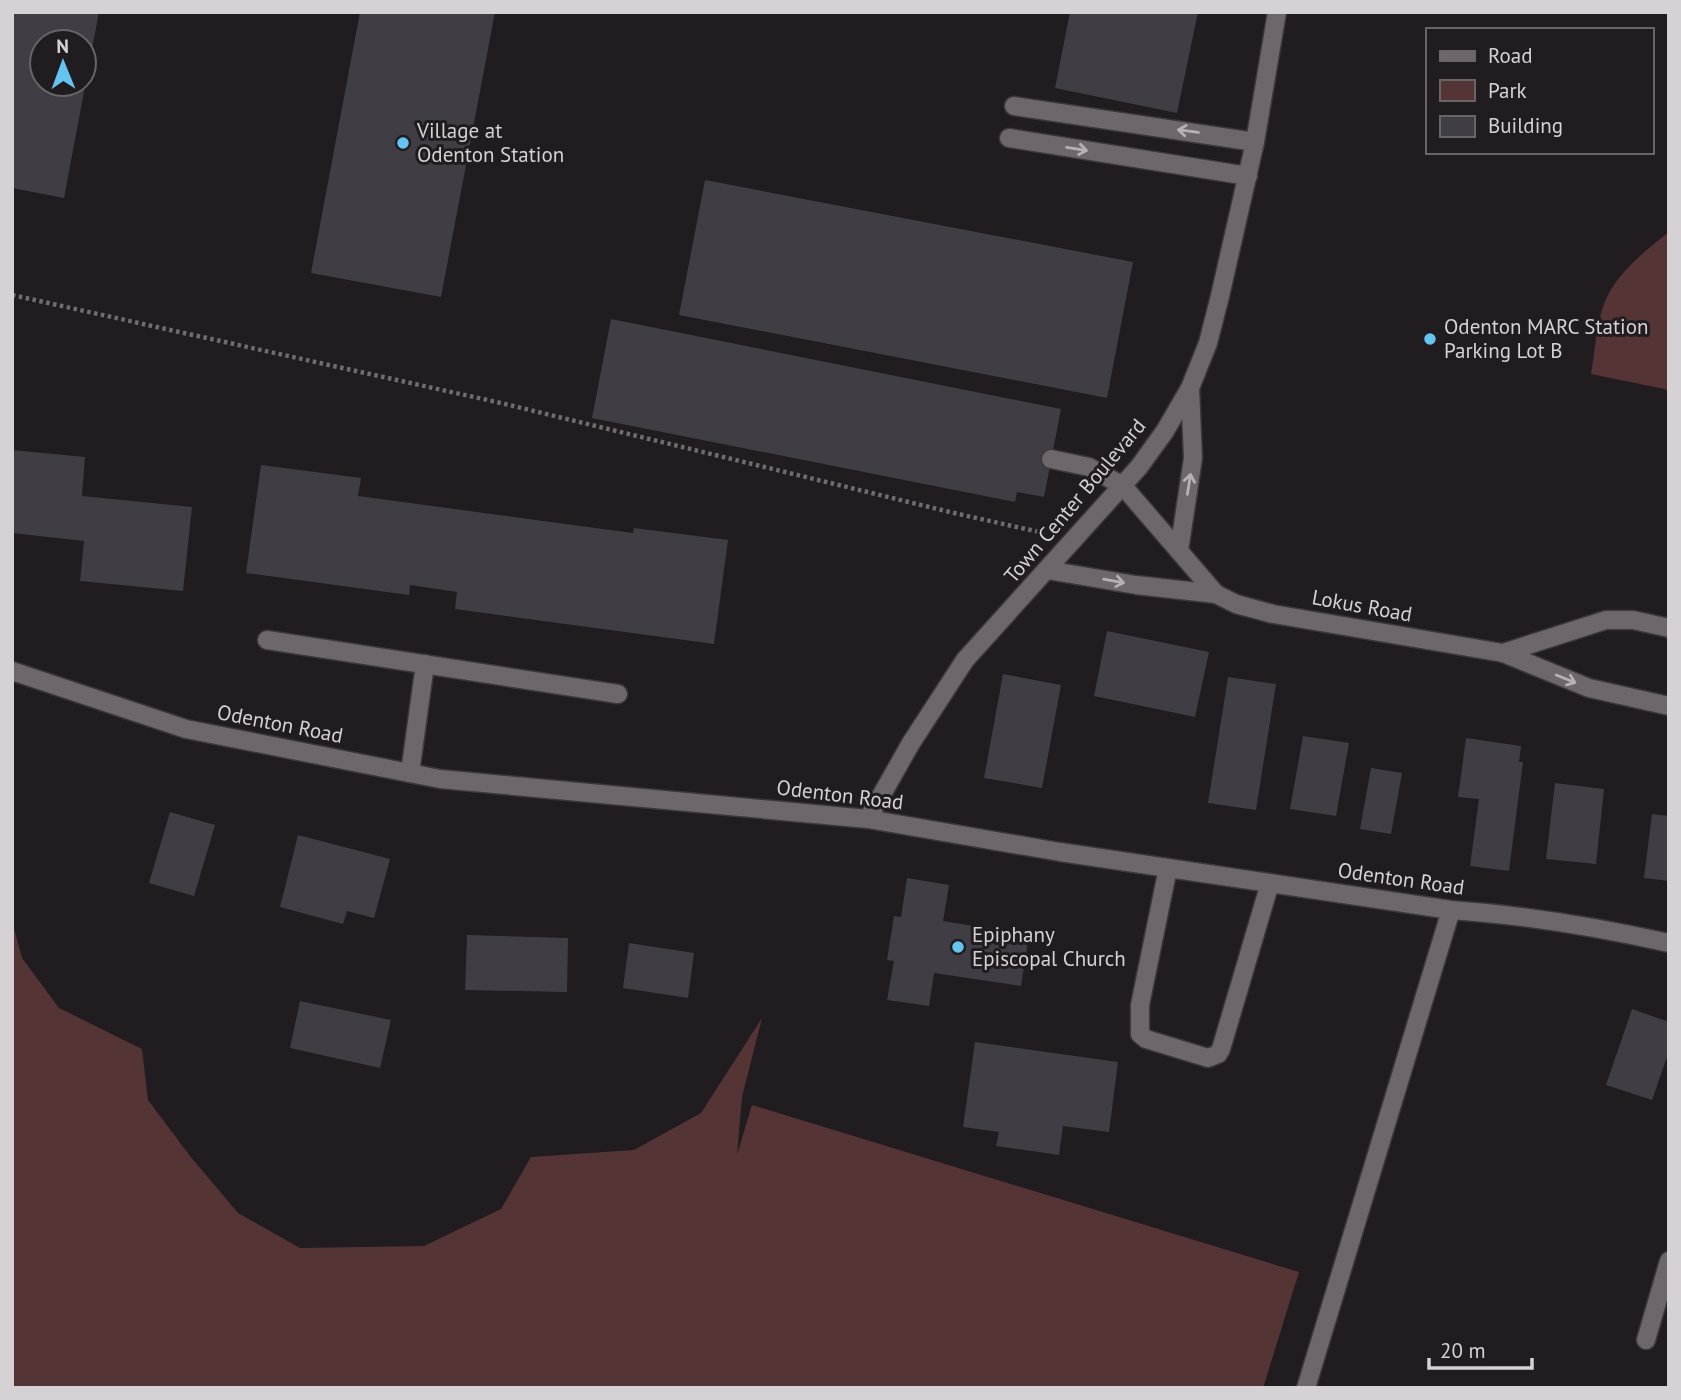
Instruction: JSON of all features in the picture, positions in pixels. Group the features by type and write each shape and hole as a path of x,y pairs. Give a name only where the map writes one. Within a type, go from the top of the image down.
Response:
{"street":[{"name":"Town Center Boulevard","path":"868,819 911,743 965,660 1008,616 1123,486 1165,430 1190,388 1208,343 1248,176 1278,12"},
{"path":"1014,106 1255,142"},
{"path":"1009,138 1248,176"},
{"path":"1179,551 1193,458 1190,388"},
{"path":"1051,459 1089,467 1123,486"},
{"name":"Lokus Road","path":"1123,486 1216,594"},
{"name":"Lokus Road","path":"1047,570 1136,585 1216,594 1236,604 1273,614 1503,653"},
{"path":"1503,653 1606,620 1633,620 1669,628"},
{"path":"267,640 618,694"},
{"path":"1503,653 1589,688 1669,706"},
{"path":"410,773 425,664"},
{"name":"Odenton Road","path":"12,671 186,729 440,779 868,819 1060,852 1451,910 1520,917 1669,943"},
{"path":"1168,867 1140,1005 1140,1034 1146,1040 1208,1058 1218,1054 1221,1049 1270,883"},
{"path":"1306,1388 1451,910"},
{"path":"1646,1340 1669,1261"}],"path":[{"path":"12,295 488,400 1044,533"}],"green space":[{"path":"1669,232 1669,390 1591,374 1599,321 1609,293 1632,264"},
{"path":"12,921 22,958 59,1008 142,1049 148,1100 238,1213 300,1248 424,1246 501,1209 531,1157 634,1150 701,1113 762,1018 742,1097 737,1155 752,1105 1299,1272 1263,1388 12,1388"}],"building":[{"path":"12,12 99,12 96,28 28,28 28,98 83,98 64,198 12,188"},
{"name":"Village at Odenton Station","path":"360,12 495,12 441,297 311,273"},
{"path":"1070,12 1198,12 1177,113 1055,88"},
{"path":"705,180 1133,262 1107,398 679,315"},
{"path":"611,319 1061,409 1044,497 1017,492 1015,502 592,418"},
{"path":"12,450 85,457 82,496 192,507 183,591 80,581 84,541 12,533"},
{"path":"261,465 361,478 358,496 633,533 634,528 728,540 714,644 455,609 457,592 410,585 409,595 246,573"},
{"path":"1107,631 1209,652 1195,717 1094,696"},
{"path":"1003,674 1061,685 1042,788 984,778"},
{"path":"1228,677 1276,684 1256,810 1208,803"},
{"path":"1303,736 1349,743 1336,816 1290,809"},
{"path":"1466,738 1521,746 1519,762 1523,762 1509,871 1470,866 1479,799 1458,797"},
{"path":"1371,768 1402,773 1391,834 1360,829"},
{"path":"1555,783 1604,789 1596,864 1546,859"},
{"path":"170,812 215,825 194,896 149,883"},
{"path":"1652,814 1669,816 1669,881 1644,878"},
{"path":"298,835 390,859 374,918 347,911 343,924 280,907"},
{"name":"Epiphany Episcopal Church","path":"907,878 949,885 943,921 1029,935 1021,986 934,973 929,1006 887,1000 894,961 887,960 894,916 901,917"},
{"path":"467,935 568,938 567,992 465,990"},
{"path":"629,943 694,953 688,998 623,988"},
{"path":"300,1001 391,1020 380,1068 290,1048"},
{"path":"1632,1009 1669,1022 1669,1051 1652,1100 1606,1085"},
{"path":"975,1042 1118,1062 1109,1132 1063,1126 1059,1155 996,1146 999,1132 963,1127"}],"place":[{"name":"Village at Odenton Station","path":"403,143"},
{"name":"Odenton MARC Station Parking Lot B","path":"1430,339"},
{"name":"Epiphany Episcopal Church","path":"958,947"}]}
